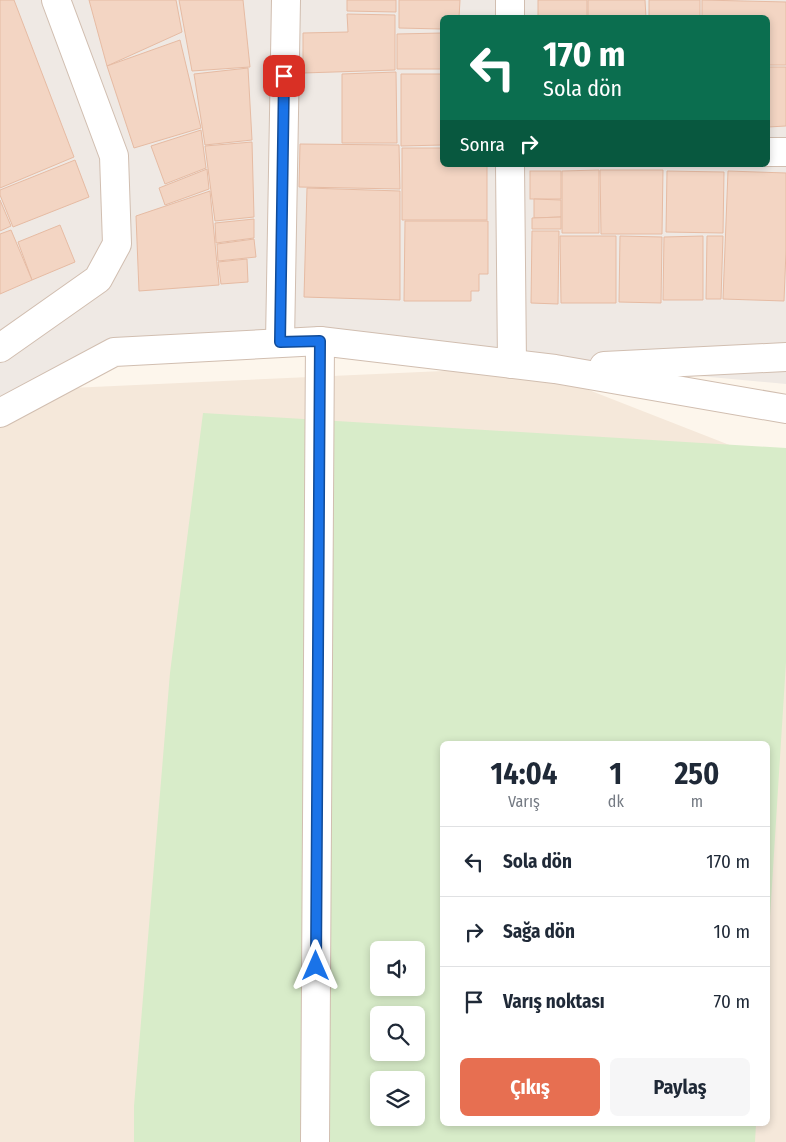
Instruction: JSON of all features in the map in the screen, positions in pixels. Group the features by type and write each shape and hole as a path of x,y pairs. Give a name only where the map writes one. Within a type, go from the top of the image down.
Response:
{"street":[{"path":"0,348 98,279 117,244 114,156 56,0"},
{"path":"280,342 286,0"},
{"path":"510,0 510,15"},
{"path":"770,152 786,152"},
{"path":"510,167 512,364"},
{"path":"315,1142 320,341"},
{"path":"0,413 114,352 320,341 555,369 786,409"},
{"path":"555,369 786,356"}],"shaded area":[{"path":"0,0 786,0 786,384 320,341 114,352 0,413"},
{"path":"530,367 786,467 786,1142 0,1142 0,420 49,389"}],"green space":[{"path":"203,413 786,448 786,662 770,917 770,741 440,741 440,1126 756,1126 755,1142 134,1142 134,1106 170,673"}],"building":[{"path":"0,0 14,0 74,157 0,188"},
{"path":"89,0 176,0 182,32 107,66"},
{"path":"179,0 243,0 250,67 192,71"},
{"path":"347,0 396,0 396,12 347,11"},
{"path":"399,0 460,0 459,15 440,15 440,29 399,28"},
{"path":"538,0 587,0 587,15 538,15"},
{"path":"588,0 645,0 646,15 588,15"},
{"path":"649,0 700,0 700,15 649,15"},
{"path":"702,0 786,2 786,65 770,65 770,15 702,15"},
{"path":"347,14 395,15 395,70 303,73 303,33 348,32"},
{"path":"440,33 440,69 397,69 397,34"},
{"path":"180,40 201,128 134,148 107,66"},
{"path":"770,67 786,67 786,126 770,127"},
{"path":"248,68 252,140 205,145 194,74"},
{"path":"396,72 397,143 342,143 342,74"},
{"path":"401,74 440,74 440,145 401,146"},
{"path":"201,130 206,168 165,184 151,146"},
{"path":"252,142 254,217 215,221 205,146"},
{"path":"300,144 399,145 400,189 299,187"},
{"path":"402,148 440,148 440,167 487,167 487,220 402,220"},
{"path":"75,160 89,197 13,227 0,195 0,190"},
{"path":"207,169 209,189 165,205 159,188"},
{"path":"599,170 599,233 562,233 562,171"},
{"path":"600,170 663,170 662,234 601,234"},
{"path":"530,171 561,171 561,199 530,199"},
{"path":"667,171 724,172 723,233 666,232"},
{"path":"728,171 786,173 784,301 723,299"},
{"path":"307,188 400,191 400,300 304,297"},
{"path":"210,191 219,285 139,291 136,216"},
{"path":"534,199 561,200 561,217 534,218"},
{"path":"0,200 11,226 0,231"},
{"path":"561,217 561,229 532,229 532,218"},
{"path":"254,219 254,238 216,243 215,223"},
{"path":"405,221 488,221 488,274 479,274 479,291 471,291 471,301 404,301"},
{"path":"60,225 75,262 32,280 18,242"},
{"path":"11,230 32,280 0,294 0,234"},
{"path":"532,231 559,231 558,304 531,303"},
{"path":"560,236 616,236 616,303 561,303"},
{"path":"620,236 662,237 661,303 619,302"},
{"path":"703,236 703,300 663,300 664,237"},
{"path":"707,236 723,236 721,299 706,299"},
{"path":"254,239 256,257 218,261 217,244"},
{"path":"247,259 248,282 221,284 218,262"}],"route":[{"path":"284,76 280,342 320,341 316,966"}]}
